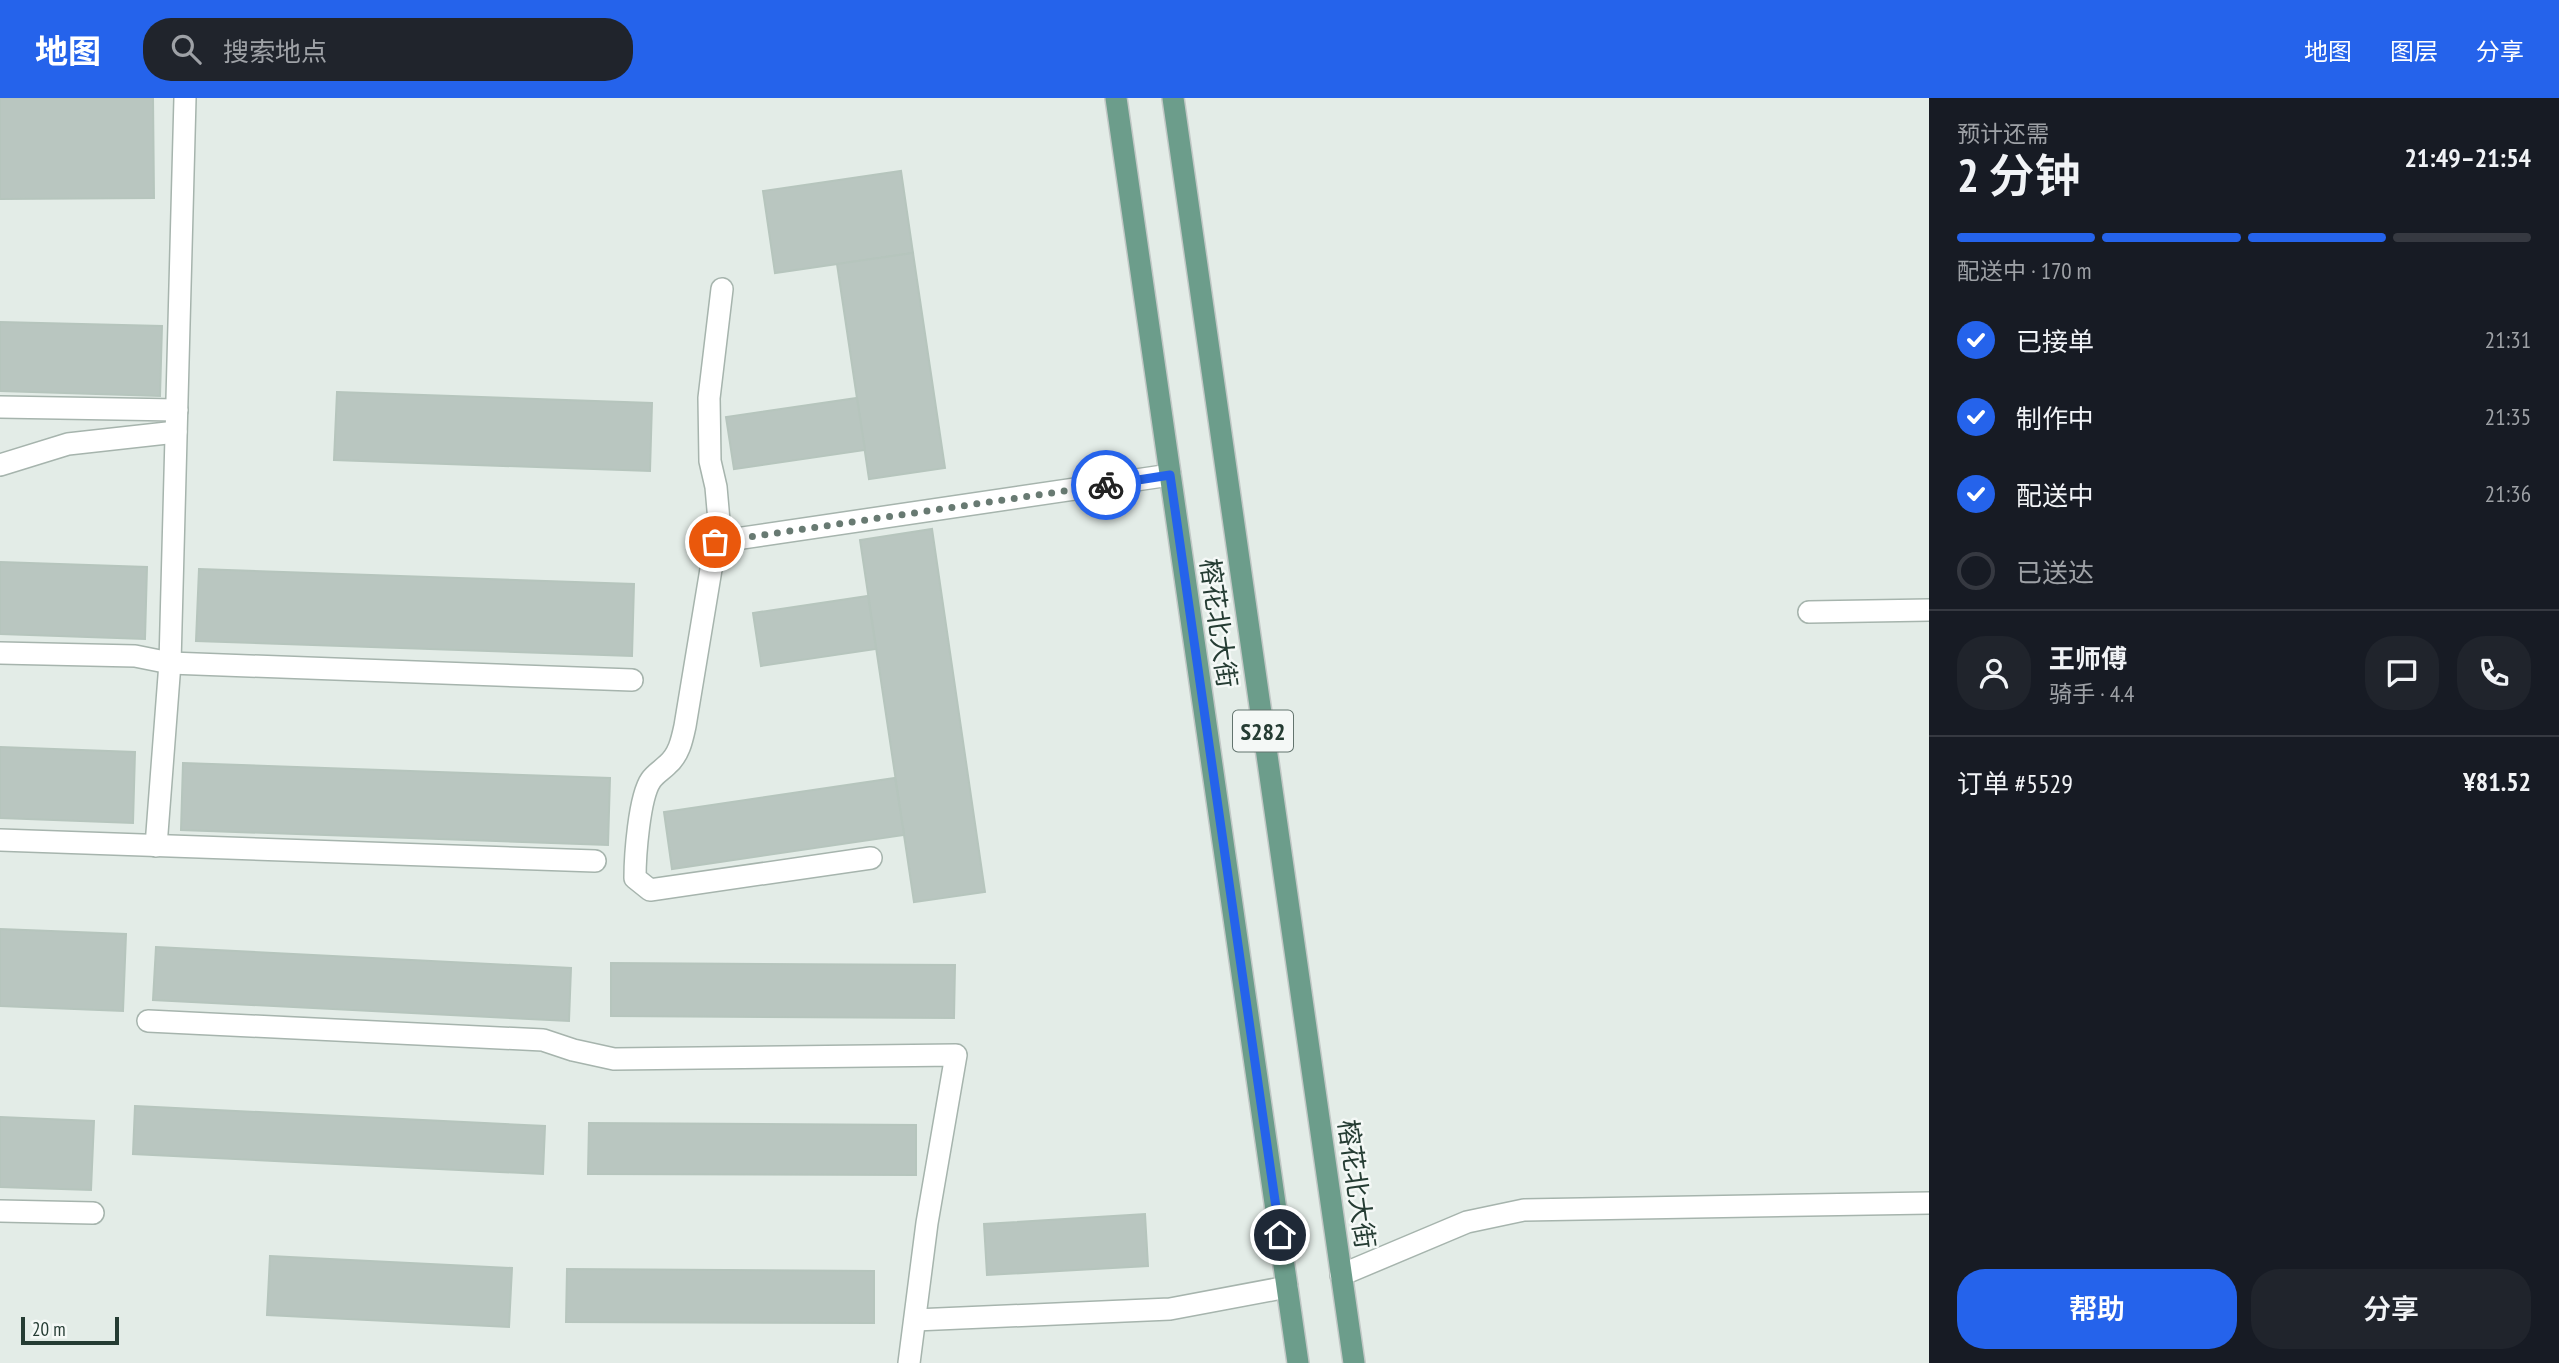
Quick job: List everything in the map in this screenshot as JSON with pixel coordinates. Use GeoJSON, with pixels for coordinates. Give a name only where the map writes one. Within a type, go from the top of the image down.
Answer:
{"type":"FeatureCollection","features":[{"type":"Feature","properties":{"kind":"main road","name":"榕花北大街"},"geometry":{"type":"LineString","coordinates":[[1116,98],[1298,1363]]}},
{"type":"Feature","properties":{"kind":"main road","name":"榕花北大街"},"geometry":{"type":"LineString","coordinates":[[1173,98],[1354,1363]]}},
{"type":"Feature","properties":{"kind":"street"},"geometry":{"type":"LineString","coordinates":[[156,846],[170,663],[184,98]]}},
{"type":"Feature","properties":{"kind":"street"},"geometry":{"type":"LineString","coordinates":[[722,289],[709,398],[710,461],[719,521],[679,751],[670,764],[652,777],[645,790],[635,878],[650,890],[871,858]]}},
{"type":"Feature","properties":{"kind":"street"},"geometry":{"type":"LineString","coordinates":[[0,407],[177,410]]}},
{"type":"Feature","properties":{"kind":"street"},"geometry":{"type":"LineString","coordinates":[[0,465],[68,444],[176,432]]}},
{"type":"Feature","properties":{"kind":"street"},"geometry":{"type":"LineString","coordinates":[[715,542],[1170,475]]}},
{"type":"Feature","properties":{"kind":"street"},"geometry":{"type":"LineString","coordinates":[[1809,612],[1929,610]]}},
{"type":"Feature","properties":{"kind":"street"},"geometry":{"type":"LineString","coordinates":[[0,653],[135,656],[170,663],[632,680]]}},
{"type":"Feature","properties":{"kind":"street"},"geometry":{"type":"LineString","coordinates":[[0,841],[595,861]]}},
{"type":"Feature","properties":{"kind":"street"},"geometry":{"type":"LineString","coordinates":[[148,1021],[543,1040],[614,1059],[956,1055],[927,1223],[909,1363]]}},
{"type":"Feature","properties":{"kind":"street"},"geometry":{"type":"LineString","coordinates":[[1341,1275],[1467,1222],[1524,1210],[1929,1203]]}},
{"type":"Feature","properties":{"kind":"street"},"geometry":{"type":"LineString","coordinates":[[0,1211],[93,1213]]}},
{"type":"Feature","properties":{"kind":"street"},"geometry":{"type":"LineString","coordinates":[[915,1320],[1170,1309],[1287,1287]]}},
{"type":"Feature","properties":{"kind":"building"},"geometry":{"type":"Polygon","coordinates":[[[0,98],[153,98],[154,198],[0,199],[0,98]]]}},
{"type":"Feature","properties":{"kind":"building"},"geometry":{"type":"Polygon","coordinates":[[[901,171],[913,253],[775,273],[763,191],[901,171]]]}},
{"type":"Feature","properties":{"kind":"building"},"geometry":{"type":"Polygon","coordinates":[[[913,253],[945,468],[869,479],[837,264],[913,253]]]}},
{"type":"Feature","properties":{"kind":"building"},"geometry":{"type":"Polygon","coordinates":[[[0,322],[162,326],[160,396],[0,391],[0,322]]]}},
{"type":"Feature","properties":{"kind":"building"},"geometry":{"type":"Polygon","coordinates":[[[337,392],[652,403],[650,471],[334,460],[337,392]]]}},
{"type":"Feature","properties":{"kind":"building"},"geometry":{"type":"Polygon","coordinates":[[[857,398],[865,450],[734,469],[726,417],[857,398]]]}},
{"type":"Feature","properties":{"kind":"building"},"geometry":{"type":"Polygon","coordinates":[[[932,529],[985,892],[914,902],[860,540],[932,529]]]}},
{"type":"Feature","properties":{"kind":"building"},"geometry":{"type":"Polygon","coordinates":[[[0,562],[147,567],[145,639],[0,634],[0,562]]]}},
{"type":"Feature","properties":{"kind":"building"},"geometry":{"type":"Polygon","coordinates":[[[199,569],[634,584],[632,656],[196,641],[199,569]]]}},
{"type":"Feature","properties":{"kind":"building"},"geometry":{"type":"Polygon","coordinates":[[[868,596],[876,649],[761,666],[753,613],[868,596]]]}},
{"type":"Feature","properties":{"kind":"building"},"geometry":{"type":"Polygon","coordinates":[[[0,747],[135,752],[133,823],[0,818],[0,747]]]}},
{"type":"Feature","properties":{"kind":"building"},"geometry":{"type":"Polygon","coordinates":[[[183,763],[610,778],[608,845],[181,830],[183,763]]]}},
{"type":"Feature","properties":{"kind":"building"},"geometry":{"type":"Polygon","coordinates":[[[895,778],[904,835],[672,869],[664,812],[895,778]]]}},
{"type":"Feature","properties":{"kind":"building"},"geometry":{"type":"Polygon","coordinates":[[[0,929],[126,934],[123,1011],[0,1006],[0,929]]]}},
{"type":"Feature","properties":{"kind":"building"},"geometry":{"type":"Polygon","coordinates":[[[156,947],[571,968],[569,1021],[153,1000],[156,947]]]}},
{"type":"Feature","properties":{"kind":"building"},"geometry":{"type":"Polygon","coordinates":[[[611,963],[955,965],[954,1018],[611,1016],[611,963]]]}},
{"type":"Feature","properties":{"kind":"building"},"geometry":{"type":"Polygon","coordinates":[[[135,1106],[545,1126],[543,1174],[133,1154],[135,1106]]]}},
{"type":"Feature","properties":{"kind":"building"},"geometry":{"type":"Polygon","coordinates":[[[0,1117],[94,1121],[91,1190],[0,1187],[0,1117]]]}},
{"type":"Feature","properties":{"kind":"building"},"geometry":{"type":"Polygon","coordinates":[[[589,1123],[916,1125],[916,1175],[588,1174],[589,1123]]]}},
{"type":"Feature","properties":{"kind":"building"},"geometry":{"type":"Polygon","coordinates":[[[1145,1214],[1148,1266],[987,1275],[984,1224],[1145,1214]]]}},
{"type":"Feature","properties":{"kind":"building"},"geometry":{"type":"Polygon","coordinates":[[[270,1256],[512,1268],[509,1327],[267,1315],[270,1256]]]}},
{"type":"Feature","properties":{"kind":"building"},"geometry":{"type":"Polygon","coordinates":[[[567,1269],[874,1271],[874,1323],[566,1322],[567,1269]]]}},
{"type":"Feature","properties":{"kind":"way so far"},"geometry":{"type":"LineString","coordinates":[[715,542],[1106,485]]}},
{"type":"Feature","properties":{"kind":"route"},"geometry":{"type":"LineString","coordinates":[[1106,485],[1170,475],[1280,1235]]}}]}
